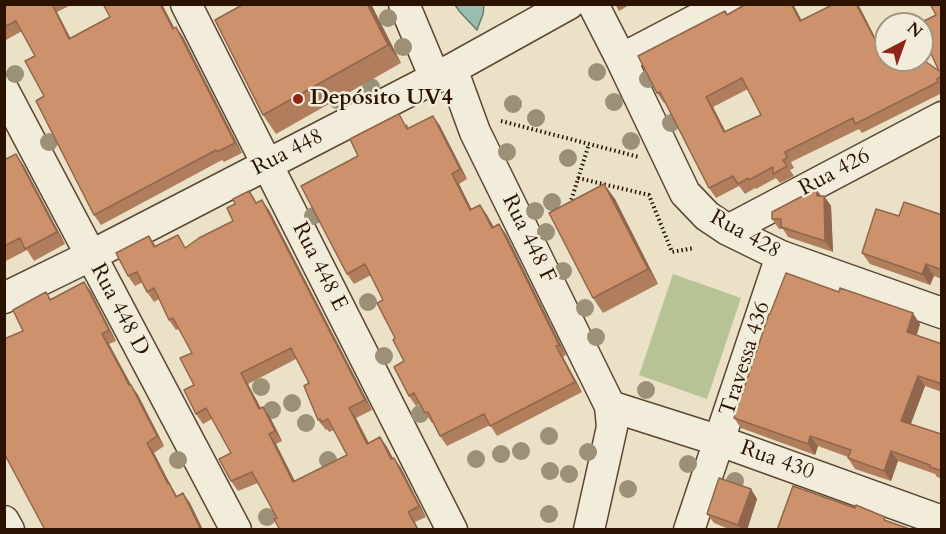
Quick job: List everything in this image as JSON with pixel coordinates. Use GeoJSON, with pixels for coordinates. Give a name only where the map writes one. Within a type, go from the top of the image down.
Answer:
{"type":"FeatureCollection","features":[{"type":"Feature","properties":{"kind":"street","name":"Rua 448 E"},"geometry":{"type":"LineString","coordinates":[[186,4],[452,530]]}},
{"type":"Feature","properties":{"kind":"street","name":"Rua 448 F"},"geometry":{"type":"LineString","coordinates":[[404,4],[475,132],[610,406]]}},
{"type":"Feature","properties":{"kind":"street","name":"Rua 448"},"geometry":{"type":"LineString","coordinates":[[4,298],[444,73],[569,4]]}},
{"type":"Feature","properties":{"kind":"street","name":"Rua 428"},"geometry":{"type":"LineString","coordinates":[[593,4],[685,193],[706,216],[728,230],[781,256],[942,313]]}},
{"type":"Feature","properties":{"kind":"street"},"geometry":{"type":"LineString","coordinates":[[621,58],[726,4]]}},
{"type":"Feature","properties":{"kind":"street","name":"Rua 448 D"},"geometry":{"type":"LineString","coordinates":[[4,91],[236,530]]}},
{"type":"Feature","properties":{"kind":"street","name":"Rua 426"},"geometry":{"type":"LineString","coordinates":[[728,230],[942,117]]}},
{"type":"Feature","properties":{"kind":"street","name":"Travessa 436"},"geometry":{"type":"LineString","coordinates":[[689,530],[781,256]]}},
{"type":"Feature","properties":{"kind":"street"},"geometry":{"type":"LineString","coordinates":[[589,530],[612,427],[610,406]]}},
{"type":"Feature","properties":{"kind":"street","name":"Rua 430"},"geometry":{"type":"LineString","coordinates":[[610,406],[720,441],[942,521]]}},
{"type":"Feature","properties":{"kind":"street"},"geometry":{"type":"LineString","coordinates":[[4,521],[9,530]]}},
{"type":"Feature","properties":{"kind":"path"},"geometry":{"type":"LineString","coordinates":[[491,119],[640,158]]}},
{"type":"Feature","properties":{"kind":"path"},"geometry":{"type":"LineString","coordinates":[[568,212],[589,144]]}},
{"type":"Feature","properties":{"kind":"path"},"geometry":{"type":"LineString","coordinates":[[578,178],[649,195],[672,252],[694,248]]}},
{"type":"Feature","properties":{"kind":"shaded area"},"geometry":{"type":"Polygon","coordinates":[[[455,5],[484,5],[477,30],[460,12],[455,5]]]}},
{"type":"Feature","properties":{"kind":"shaded area"},"geometry":{"type":"Polygon","coordinates":[[[673,274],[741,298],[707,399],[639,375],[673,274]]]}},
{"type":"Feature","properties":{"kind":"building"},"geometry":{"type":"Polygon","coordinates":[[[4,4],[52,4],[69,39],[110,17],[103,4],[160,4],[173,29],[176,27],[235,143],[217,152],[216,150],[94,215],[36,101],[44,96],[25,61],[35,56],[16,21],[4,27],[4,4]]]}},
{"type":"Feature","properties":{"kind":"building","name":"Depósito UV4"},"geometry":{"type":"Polygon","coordinates":[[[244,4],[367,4],[388,45],[263,115],[215,20],[244,4]]]}},
{"type":"Feature","properties":{"kind":"building"},"geometry":{"type":"Polygon","coordinates":[[[746,4],[791,4],[800,21],[834,4],[856,4],[874,38],[874,72],[934,72],[934,67],[939,71],[934,60],[934,16],[936,15],[930,4],[942,4],[942,76],[937,79],[938,82],[855,124],[853,118],[785,152],[787,158],[783,160],[787,166],[773,174],[773,167],[738,184],[733,176],[709,188],[660,92],[657,93],[638,56],[725,11],[727,15],[746,4]],[[742,78],[706,97],[724,132],[761,115],[742,78]]]}},
{"type":"Feature","properties":{"kind":"building"},"geometry":{"type":"Polygon","coordinates":[[[399,114],[407,129],[433,116],[460,169],[452,174],[470,210],[480,205],[492,228],[499,224],[575,382],[490,426],[484,414],[440,436],[428,412],[425,413],[414,393],[409,396],[394,367],[404,361],[377,303],[383,300],[365,264],[347,274],[301,186],[358,156],[350,139],[399,114]]]}},
{"type":"Feature","properties":{"kind":"building"},"geometry":{"type":"Polygon","coordinates":[[[16,154],[57,232],[25,249],[20,238],[4,246],[4,160],[16,154]]]}},
{"type":"Feature","properties":{"kind":"building"},"geometry":{"type":"Polygon","coordinates":[[[604,184],[648,269],[593,298],[549,213],[604,184]]]}},
{"type":"Feature","properties":{"kind":"building"},"geometry":{"type":"Polygon","coordinates":[[[817,190],[817,196],[824,196],[825,241],[781,227],[781,219],[772,219],[772,212],[817,190]]]}},
{"type":"Feature","properties":{"kind":"building"},"geometry":{"type":"Polygon","coordinates":[[[249,191],[256,203],[262,200],[365,400],[349,408],[367,444],[380,437],[391,459],[394,458],[419,506],[408,512],[418,530],[280,530],[274,519],[277,518],[252,472],[231,481],[219,459],[231,453],[206,408],[196,414],[184,390],[194,385],[180,358],[192,353],[173,318],[169,320],[154,288],[147,292],[137,272],[128,276],[116,253],[149,236],[154,247],[178,235],[185,248],[199,238],[233,221],[227,208],[235,204],[233,199],[249,191]],[[291,348],[241,373],[259,409],[263,407],[275,431],[269,434],[293,482],[347,455],[328,419],[322,422],[318,420],[304,386],[309,383],[291,348]]]}},
{"type":"Feature","properties":{"kind":"building"},"geometry":{"type":"Polygon","coordinates":[[[904,202],[942,215],[942,270],[926,264],[922,274],[862,253],[876,209],[899,216],[904,202]]]}},
{"type":"Feature","properties":{"kind":"building"},"geometry":{"type":"Polygon","coordinates":[[[786,273],[839,292],[840,288],[913,313],[907,332],[942,344],[942,384],[918,376],[901,421],[942,433],[942,471],[891,451],[884,471],[848,458],[851,450],[810,436],[808,444],[734,418],[769,314],[786,273]]]}},
{"type":"Feature","properties":{"kind":"building"},"geometry":{"type":"Polygon","coordinates":[[[84,282],[109,330],[102,334],[157,436],[147,443],[176,497],[183,493],[201,530],[45,530],[4,453],[4,339],[23,331],[13,310],[46,292],[50,300],[84,282]]]}},
{"type":"Feature","properties":{"kind":"building"},"geometry":{"type":"Polygon","coordinates":[[[719,478],[751,489],[738,525],[707,514],[719,478]]]}},
{"type":"Feature","properties":{"kind":"building"},"geometry":{"type":"Polygon","coordinates":[[[793,486],[855,508],[856,505],[885,517],[884,520],[907,528],[907,530],[777,530],[793,486]]]}},
{"type":"Feature","properties":{"kind":"place","name":"Depósito UV4"},"geometry":{"type":"Point","coordinates":[298,99]}}]}
